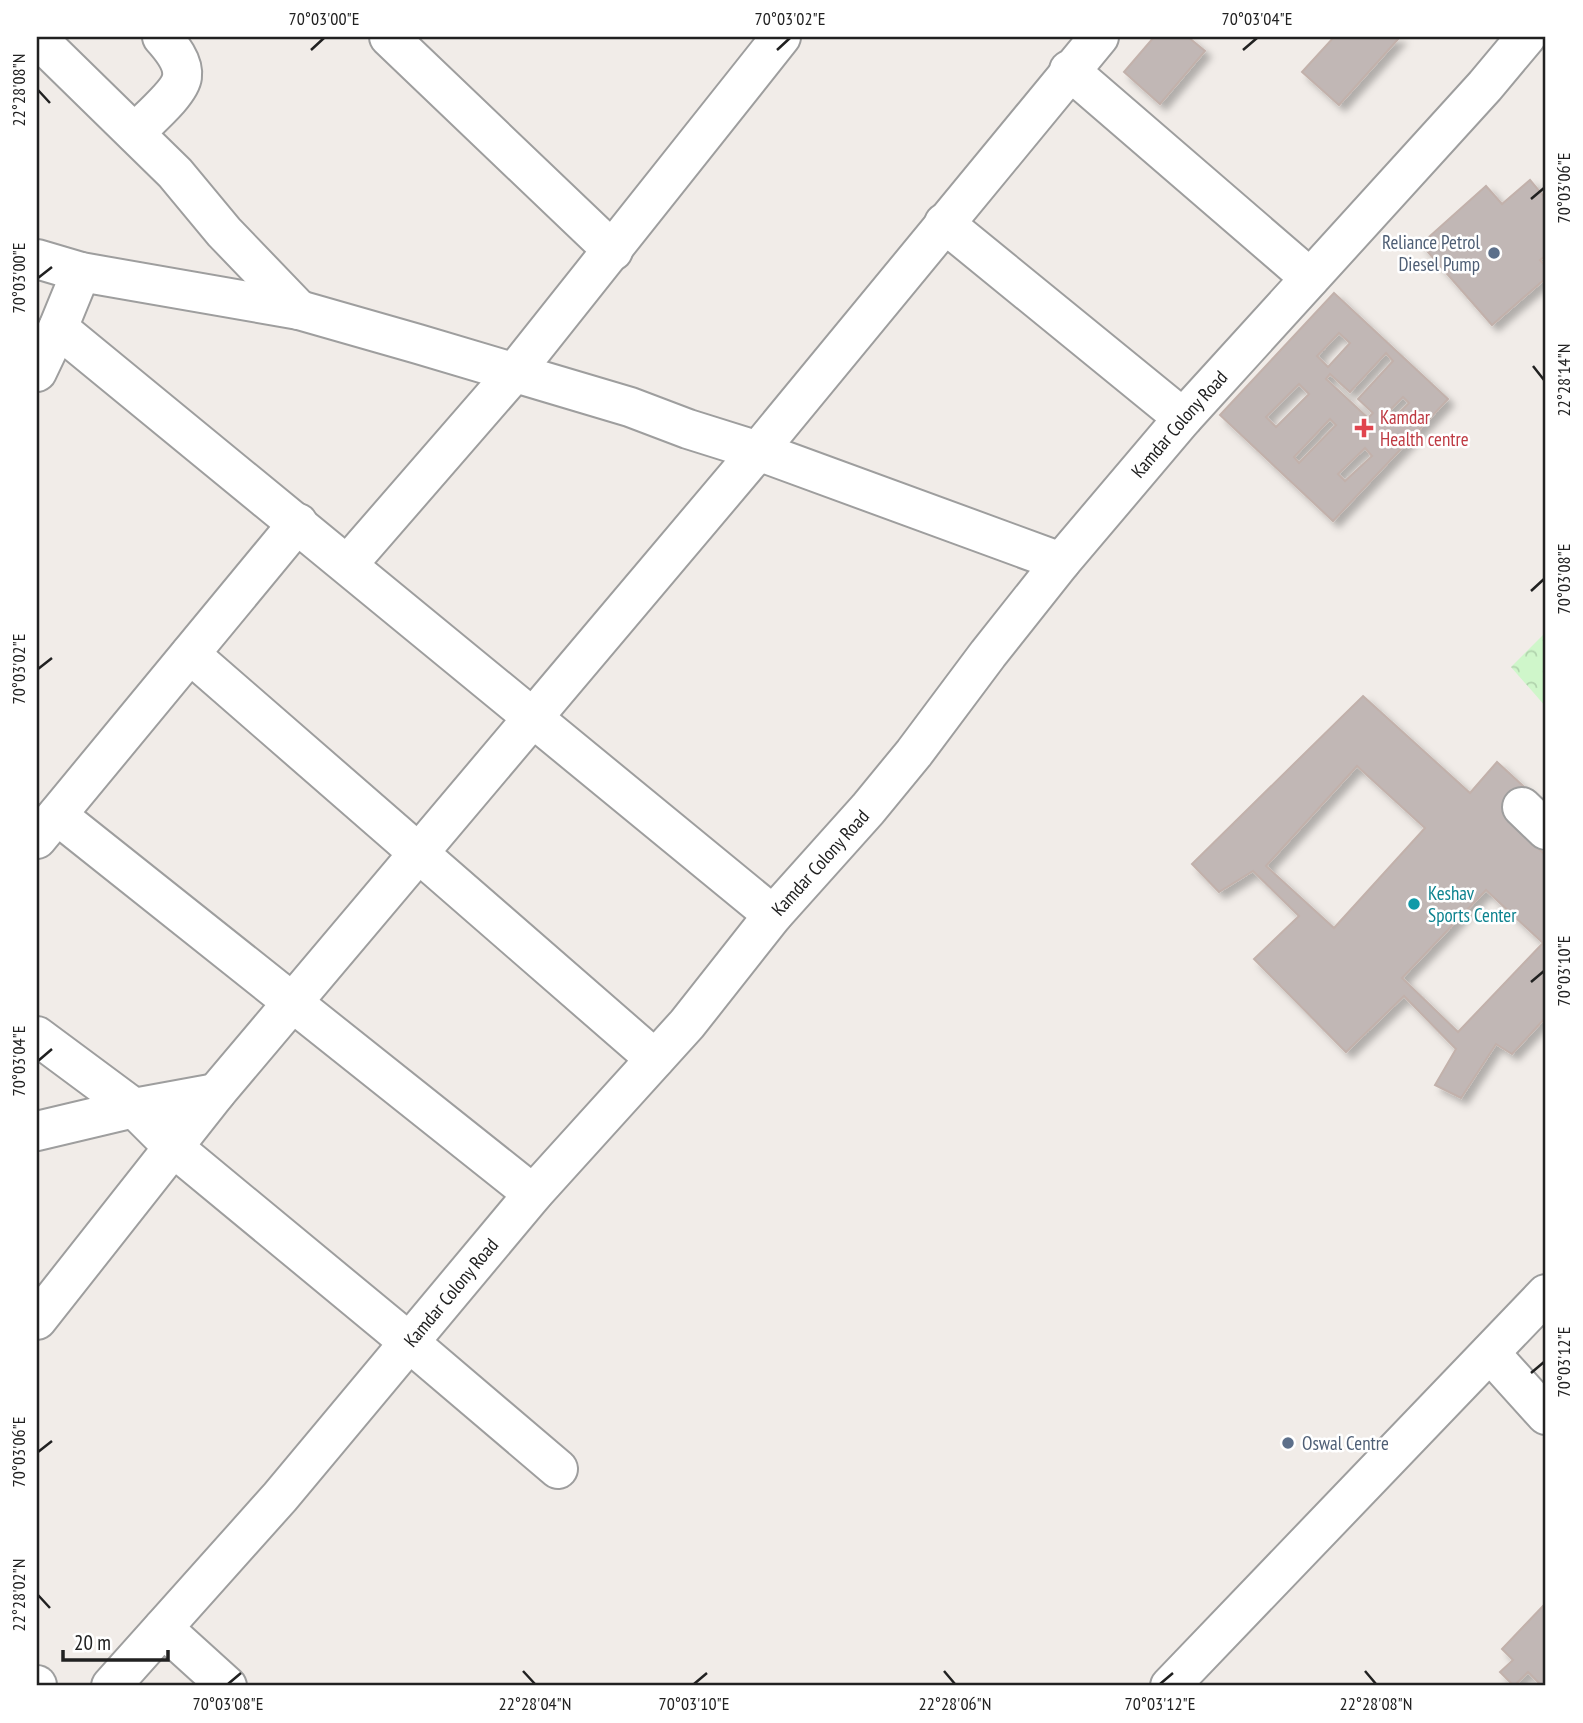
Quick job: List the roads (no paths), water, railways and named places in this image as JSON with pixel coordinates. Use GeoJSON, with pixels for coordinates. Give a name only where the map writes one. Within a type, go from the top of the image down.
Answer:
{"type":"FeatureCollection","features":[{"type":"Feature","properties":{"kind":"street"},"geometry":{"type":"LineString","coordinates":[[135,133],[177,88],[183,76],[176,54],[162,37]]}},
{"type":"Feature","properties":{"kind":"street"},"geometry":{"type":"LineString","coordinates":[[389,37],[613,251]]}},
{"type":"Feature","properties":{"kind":"street"},"geometry":{"type":"LineString","coordinates":[[37,1320],[216,1093],[758,451],[1098,37]]}},
{"type":"Feature","properties":{"kind":"street","name":"Kamdar Colony Road"},"geometry":{"type":"LineString","coordinates":[[111,1686],[280,1497],[533,1195],[687,1024],[773,915],[914,753],[1061,562],[1183,418],[1485,86],[1526,37]]}},
{"type":"Feature","properties":{"kind":"street"},"geometry":{"type":"LineString","coordinates":[[37,38],[175,173],[224,232],[299,310]]}},
{"type":"Feature","properties":{"kind":"street"},"geometry":{"type":"LineString","coordinates":[[348,564],[514,373],[613,251],[764,43]]}},
{"type":"Feature","properties":{"kind":"street"},"geometry":{"type":"LineString","coordinates":[[1069,70],[1310,278]]}},
{"type":"Feature","properties":{"kind":"street"},"geometry":{"type":"LineString","coordinates":[[944,223],[1183,418]]}},
{"type":"Feature","properties":{"kind":"street"},"geometry":{"type":"LineString","coordinates":[[37,259],[81,272],[299,310],[629,407],[758,451],[1061,562]]}},
{"type":"Feature","properties":{"kind":"street"},"geometry":{"type":"LineString","coordinates":[[37,372],[81,272]]}},
{"type":"Feature","properties":{"kind":"street"},"geometry":{"type":"LineString","coordinates":[[58,328],[299,523],[773,915]]}},
{"type":"Feature","properties":{"kind":"street"},"geometry":{"type":"LineString","coordinates":[[299,523],[47,827],[292,1003],[533,1195]]}},
{"type":"Feature","properties":{"kind":"street"},"geometry":{"type":"LineString","coordinates":[[190,654],[655,1059]]}},
{"type":"Feature","properties":{"kind":"street"},"geometry":{"type":"LineString","coordinates":[[37,1036],[134,1108],[173,1147],[558,1469]]}},
{"type":"Feature","properties":{"kind":"street"},"geometry":{"type":"LineString","coordinates":[[37,1130],[216,1093]]}},
{"type":"Feature","properties":{"kind":"street"},"geometry":{"type":"LineString","coordinates":[[1170,1686],[1546,1294]]}},
{"type":"Feature","properties":{"kind":"street"},"geometry":{"type":"LineString","coordinates":[[1490,1353],[1546,1415]]}},
{"type":"Feature","properties":{"kind":"street"},"geometry":{"type":"LineString","coordinates":[[163,1628],[227,1686]]}},
{"type":"Feature","properties":{"kind":"place","name":"Reliance Petrol Diesel Pump"},"geometry":{"type":"Point","coordinates":[1494,253]}},
{"type":"Feature","properties":{"kind":"place","name":"Kamdar Health centre"},"geometry":{"type":"Point","coordinates":[1364,428]}},
{"type":"Feature","properties":{"kind":"place","name":"Keshav Sports Center"},"geometry":{"type":"Point","coordinates":[1414,904]}},
{"type":"Feature","properties":{"kind":"place","name":"Oswal Centre"},"geometry":{"type":"Point","coordinates":[1288,1443]}}]}
